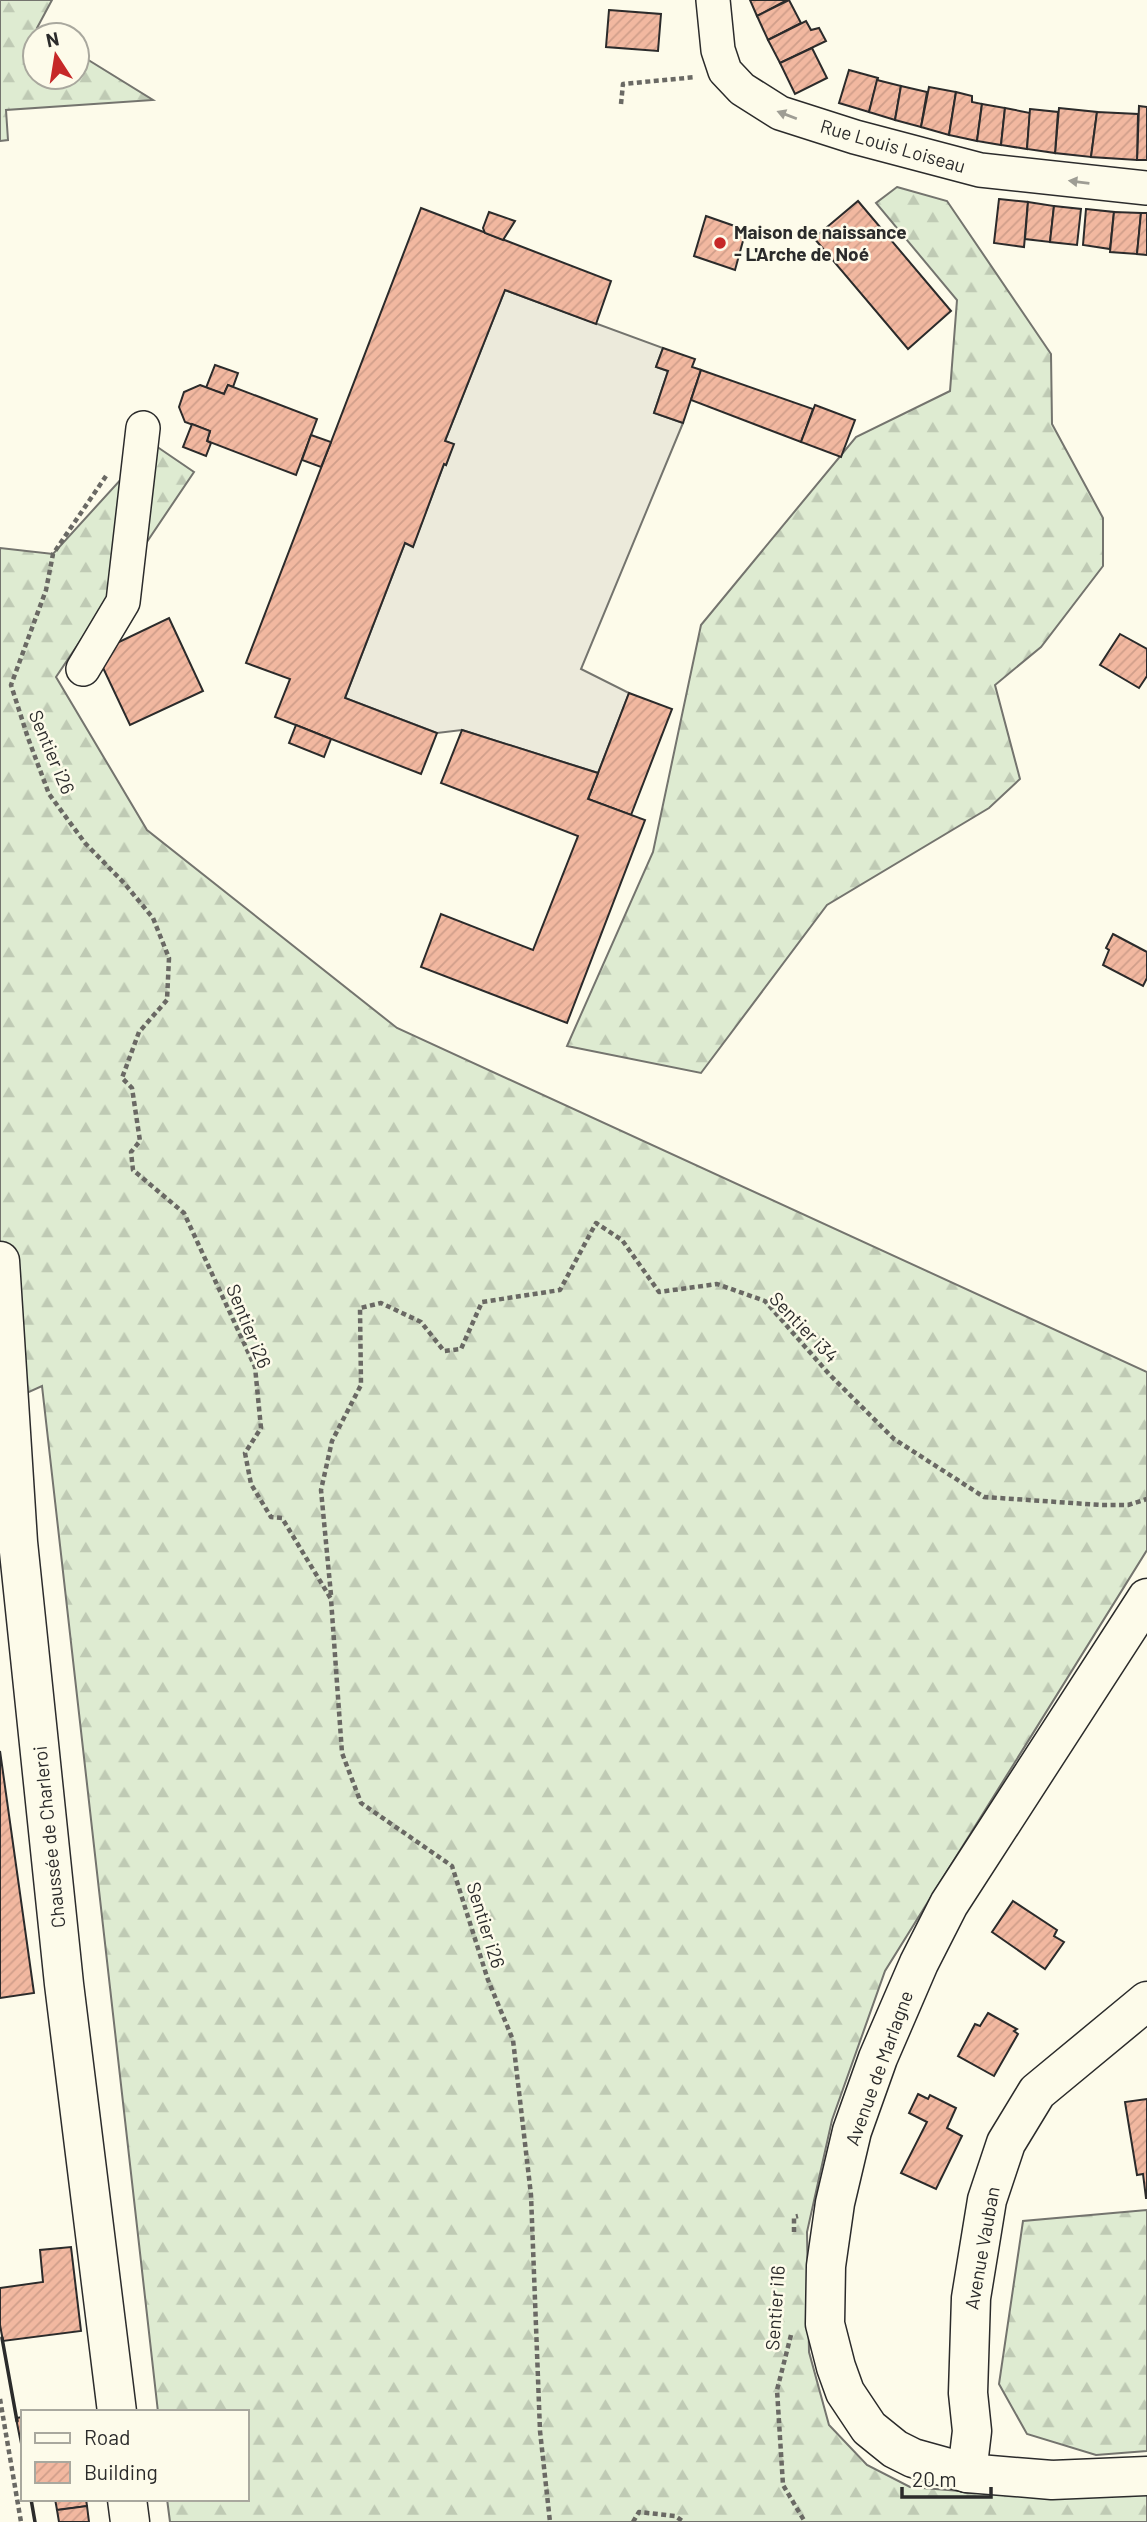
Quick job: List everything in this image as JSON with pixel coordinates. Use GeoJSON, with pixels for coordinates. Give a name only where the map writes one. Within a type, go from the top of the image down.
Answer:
{"type":"FeatureCollection","features":[{"type":"Feature","properties":{"kind":"main road","name":"Chaussée de Charleroi"},"geometry":{"type":"LineString","coordinates":[[0,1261],[18,1542],[64,1984],[117,2410]]}},
{"type":"Feature","properties":{"kind":"main road","name":"Avenue de Marlagne"},"geometry":{"type":"LineString","coordinates":[[1147,1598],[949,1904],[919,1964],[878,2058],[852,2131],[835,2203],[826,2266],[825,2324],[845,2392],[869,2428],[895,2449],[912,2458],[967,2473],[1052,2480],[1147,2476]]}},
{"type":"Feature","properties":{"kind":"main road","name":"Avenue Vauban"},"geometry":{"type":"LineString","coordinates":[[967,2473],[972,2431],[968,2393],[971,2298],[987,2200],[1006,2143],[1037,2092],[1147,2001]]}},
{"type":"Feature","properties":{"kind":"main road"},"geometry":{"type":"LineString","coordinates":[[127,2501],[130,2522]]}},
{"type":"Feature","properties":{"kind":"street","name":"Rue Louis Loiseau"},"geometry":{"type":"LineString","coordinates":[[713,1],[718,50],[725,71],[742,89],[780,113],[855,137],[980,170],[1147,188]]}},
{"type":"Feature","properties":{"kind":"street"},"geometry":{"type":"LineString","coordinates":[[83,670],[122,602],[143,428]]}},
{"type":"Feature","properties":{"kind":"path"},"geometry":{"type":"LineString","coordinates":[[621,104],[623,84],[704,77]]}},
{"type":"Feature","properties":{"kind":"path","name":"Sentier i26"},"geometry":{"type":"LineString","coordinates":[[110,470],[53,554],[47,590],[11,685],[49,794],[85,843],[153,918],[169,958],[167,1000],[139,1032],[122,1078],[132,1088],[140,1140],[131,1152],[133,1170],[184,1213],[255,1367],[261,1429],[245,1453],[251,1484],[271,1517],[282,1518],[331,1599],[342,1753],[361,1803],[452,1866],[488,1980],[513,2040],[531,2195],[540,2431],[550,2522]]}},
{"type":"Feature","properties":{"kind":"path","name":"Sentier i34"},"geometry":{"type":"LineString","coordinates":[[331,1599],[321,1490],[332,1441],[361,1385],[360,1308],[381,1303],[421,1322],[444,1351],[461,1349],[482,1302],[560,1290],[596,1223],[622,1240],[659,1292],[717,1284],[765,1301],[829,1374],[894,1439],[984,1497],[1101,1506],[1128,1505],[1147,1499]]}},
{"type":"Feature","properties":{"kind":"path","name":"Sentier i16"},"geometry":{"type":"LineString","coordinates":[[794,2245],[794,2217],[835,2203]]}},
{"type":"Feature","properties":{"kind":"path","name":"Sentier i16"},"geometry":{"type":"LineString","coordinates":[[791,2327],[791,2340],[777,2390],[783,2485],[805,2522]]}},
{"type":"Feature","properties":{"kind":"path"},"geometry":{"type":"LineString","coordinates":[[0,2399],[21,2522]]}},
{"type":"Feature","properties":{"kind":"path"},"geometry":{"type":"LineString","coordinates":[[633,2522],[639,2512],[675,2516],[684,2522]]}},
{"type":"Feature","properties":{"kind":"green space"},"geometry":{"type":"Polygon","coordinates":[[[0,0],[52,0],[41,21],[21,21],[21,91],[91,91],[91,62],[153,100],[6,110],[8,140],[0,141],[0,0]]]}},
{"type":"Feature","properties":{"kind":"green space"},"geometry":{"type":"Polygon","coordinates":[[[897,187],[947,201],[1051,354],[1052,424],[1103,518],[1103,566],[1041,647],[995,685],[1020,779],[989,808],[827,905],[701,1073],[567,1046],[653,852],[701,625],[856,437],[950,391],[957,300],[876,203],[897,187]]]}},
{"type":"Feature","properties":{"kind":"green space"},"geometry":{"type":"Polygon","coordinates":[[[153,444],[194,472],[56,677],[147,830],[397,1028],[1147,1372],[1147,1550],[885,1971],[832,2120],[807,2232],[809,2352],[829,2425],[867,2465],[910,2487],[1037,2497],[1147,2493],[1147,2522],[170,2522],[167,2501],[248,2501],[248,2410],[158,2410],[42,1386],[0,1405],[0,548],[53,554],[153,444]]]}},
{"type":"Feature","properties":{"kind":"green space"},"geometry":{"type":"Polygon","coordinates":[[[1147,2210],[1147,2451],[1096,2455],[1027,2434],[999,2384],[1023,2221],[1147,2210]]]}},
{"type":"Feature","properties":{"kind":"shaded area"},"geometry":{"type":"Polygon","coordinates":[[[505,290],[663,348],[656,367],[668,371],[654,413],[683,423],[581,669],[629,693],[598,773],[462,730],[437,733],[345,698],[405,543],[413,546],[444,464],[446,465],[453,444],[445,441],[505,290]]]}},
{"type":"Feature","properties":{"kind":"building"},"geometry":{"type":"Polygon","coordinates":[[[750,0],[787,0],[757,16],[750,0]]]}},
{"type":"Feature","properties":{"kind":"building"},"geometry":{"type":"Polygon","coordinates":[[[789,0],[801,23],[768,40],[757,16],[789,0]]]}},
{"type":"Feature","properties":{"kind":"building"},"geometry":{"type":"Polygon","coordinates":[[[609,10],[661,14],[658,51],[606,47],[609,10]]]}},
{"type":"Feature","properties":{"kind":"building"},"geometry":{"type":"Polygon","coordinates":[[[806,21],[811,30],[819,28],[826,41],[780,63],[768,40],[806,21]]]}},
{"type":"Feature","properties":{"kind":"building"},"geometry":{"type":"Polygon","coordinates":[[[812,48],[827,78],[795,94],[780,63],[812,48]]]}},
{"type":"Feature","properties":{"kind":"building"},"geometry":{"type":"Polygon","coordinates":[[[849,70],[878,78],[869,112],[839,103],[849,70]]]}},
{"type":"Feature","properties":{"kind":"building"},"geometry":{"type":"Polygon","coordinates":[[[877,80],[901,86],[895,120],[869,112],[877,80]]]}},
{"type":"Feature","properties":{"kind":"building"},"geometry":{"type":"Polygon","coordinates":[[[901,86],[927,92],[921,127],[895,120],[901,86]]]}},
{"type":"Feature","properties":{"kind":"building"},"geometry":{"type":"Polygon","coordinates":[[[929,87],[956,92],[949,135],[921,127],[929,87]]]}},
{"type":"Feature","properties":{"kind":"building"},"geometry":{"type":"Polygon","coordinates":[[[956,92],[972,96],[972,102],[982,104],[977,141],[949,135],[956,92]]]}},
{"type":"Feature","properties":{"kind":"building"},"geometry":{"type":"Polygon","coordinates":[[[982,104],[1005,108],[1001,145],[977,141],[982,104]]]}},
{"type":"Feature","properties":{"kind":"building"},"geometry":{"type":"Polygon","coordinates":[[[1139,106],[1147,107],[1147,160],[1137,160],[1139,106]]]}},
{"type":"Feature","properties":{"kind":"building"},"geometry":{"type":"Polygon","coordinates":[[[1005,108],[1030,113],[1027,149],[1001,145],[1005,108]]]}},
{"type":"Feature","properties":{"kind":"building"},"geometry":{"type":"Polygon","coordinates":[[[1059,108],[1097,112],[1091,157],[1055,153],[1059,108]]]}},
{"type":"Feature","properties":{"kind":"building"},"geometry":{"type":"Polygon","coordinates":[[[1030,109],[1058,112],[1055,153],[1027,149],[1030,109]]]}},
{"type":"Feature","properties":{"kind":"building"},"geometry":{"type":"Polygon","coordinates":[[[1097,112],[1138,114],[1137,160],[1091,157],[1097,112]]]}},
{"type":"Feature","properties":{"kind":"building"},"geometry":{"type":"Polygon","coordinates":[[[999,199],[1028,202],[1024,247],[994,243],[999,199]]]}},
{"type":"Feature","properties":{"kind":"building"},"geometry":{"type":"Polygon","coordinates":[[[858,201],[951,311],[908,349],[814,238],[858,201]]]}},
{"type":"Feature","properties":{"kind":"building"},"geometry":{"type":"Polygon","coordinates":[[[1028,202],[1054,206],[1050,242],[1025,239],[1028,202]]]}},
{"type":"Feature","properties":{"kind":"building"},"geometry":{"type":"Polygon","coordinates":[[[1054,206],[1081,209],[1077,245],[1050,242],[1054,206]]]}},
{"type":"Feature","properties":{"kind":"building"},"geometry":{"type":"Polygon","coordinates":[[[421,208],[611,281],[596,324],[505,290],[445,441],[454,444],[446,465],[444,464],[413,547],[405,543],[345,698],[437,733],[421,774],[275,717],[290,679],[246,663],[421,208]]]}},
{"type":"Feature","properties":{"kind":"building"},"geometry":{"type":"Polygon","coordinates":[[[1086,209],[1114,212],[1110,249],[1083,245],[1086,209]]]}},
{"type":"Feature","properties":{"kind":"building"},"geometry":{"type":"Polygon","coordinates":[[[489,212],[515,221],[503,240],[485,233],[483,228],[489,212]]]}},
{"type":"Feature","properties":{"kind":"building"},"geometry":{"type":"Polygon","coordinates":[[[1114,212],[1141,213],[1137,254],[1110,252],[1114,212]]]}},
{"type":"Feature","properties":{"kind":"building"},"geometry":{"type":"Polygon","coordinates":[[[1141,213],[1147,213],[1147,255],[1137,254],[1141,213]]]}},
{"type":"Feature","properties":{"kind":"building","name":"Maison de naissance - L'Arche de Noé"},"geometry":{"type":"Polygon","coordinates":[[[706,216],[746,230],[735,270],[694,256],[706,216]]]}},
{"type":"Feature","properties":{"kind":"building"},"geometry":{"type":"Polygon","coordinates":[[[663,348],[695,359],[692,367],[701,370],[683,423],[654,413],[668,371],[656,367],[663,348]]]}},
{"type":"Feature","properties":{"kind":"building"},"geometry":{"type":"Polygon","coordinates":[[[215,365],[238,373],[233,387],[228,385],[224,394],[206,388],[215,365]]]}},
{"type":"Feature","properties":{"kind":"building"},"geometry":{"type":"Polygon","coordinates":[[[701,370],[813,409],[801,442],[691,400],[701,370]]]}},
{"type":"Feature","properties":{"kind":"building"},"geometry":{"type":"Polygon","coordinates":[[[200,385],[224,394],[228,385],[317,419],[296,475],[207,441],[210,431],[185,422],[179,407],[184,392],[200,385]]]}},
{"type":"Feature","properties":{"kind":"building"},"geometry":{"type":"Polygon","coordinates":[[[815,405],[855,420],[841,457],[801,442],[815,405]]]}},
{"type":"Feature","properties":{"kind":"building"},"geometry":{"type":"Polygon","coordinates":[[[192,424],[210,431],[207,441],[211,443],[206,456],[183,447],[192,424]]]}},
{"type":"Feature","properties":{"kind":"building"},"geometry":{"type":"Polygon","coordinates":[[[311,435],[331,442],[321,467],[302,460],[311,435]]]}},
{"type":"Feature","properties":{"kind":"building"},"geometry":{"type":"Polygon","coordinates":[[[169,618],[203,691],[130,725],[96,653],[169,618]]]}},
{"type":"Feature","properties":{"kind":"building"},"geometry":{"type":"Polygon","coordinates":[[[1120,634],[1147,649],[1147,676],[1139,688],[1100,665],[1120,634]]]}},
{"type":"Feature","properties":{"kind":"building"},"geometry":{"type":"Polygon","coordinates":[[[629,693],[672,709],[631,815],[588,799],[629,693]]]}},
{"type":"Feature","properties":{"kind":"building"},"geometry":{"type":"Polygon","coordinates":[[[296,725],[331,739],[324,757],[289,743],[296,725]]]}},
{"type":"Feature","properties":{"kind":"building"},"geometry":{"type":"Polygon","coordinates":[[[462,730],[598,773],[588,799],[645,820],[567,1023],[421,967],[441,914],[533,950],[578,836],[441,783],[462,730]]]}},
{"type":"Feature","properties":{"kind":"building"},"geometry":{"type":"Polygon","coordinates":[[[1113,934],[1147,952],[1147,978],[1143,986],[1103,965],[1109,950],[1106,948],[1113,934]]]}},
{"type":"Feature","properties":{"kind":"building"},"geometry":{"type":"Polygon","coordinates":[[[0,1751],[34,1993],[0,1998],[0,1751]]]}},
{"type":"Feature","properties":{"kind":"building"},"geometry":{"type":"Polygon","coordinates":[[[1013,1901],[1057,1930],[1054,1936],[1064,1942],[1045,1969],[992,1932],[1013,1901]]]}},
{"type":"Feature","properties":{"kind":"building"},"geometry":{"type":"Polygon","coordinates":[[[988,2013],[1017,2029],[1014,2031],[1018,2034],[994,2076],[958,2056],[975,2024],[980,2026],[988,2013]]]}},
{"type":"Feature","properties":{"kind":"building"},"geometry":{"type":"Polygon","coordinates":[[[918,2094],[928,2099],[930,2095],[956,2108],[947,2128],[962,2136],[936,2189],[901,2173],[927,2122],[909,2113],[918,2094]]]}},
{"type":"Feature","properties":{"kind":"building"},"geometry":{"type":"Polygon","coordinates":[[[1147,2099],[1146,2198],[1143,2174],[1137,2175],[1125,2102],[1147,2099]]]}},
{"type":"Feature","properties":{"kind":"building"},"geometry":{"type":"Polygon","coordinates":[[[71,2247],[81,2331],[3,2341],[0,2288],[43,2282],[40,2250],[71,2247]]]}},
{"type":"Feature","properties":{"kind":"building"},"geometry":{"type":"Polygon","coordinates":[[[21,2417],[21,2444],[16,2418],[21,2417]]]}},
{"type":"Feature","properties":{"kind":"building"},"geometry":{"type":"Polygon","coordinates":[[[55,2501],[86,2501],[87,2506],[57,2510],[55,2501]]]}},
{"type":"Feature","properties":{"kind":"building"},"geometry":{"type":"Polygon","coordinates":[[[87,2506],[89,2522],[59,2522],[57,2510],[87,2506]]]}},
{"type":"Feature","properties":{"kind":"wall"},"geometry":{"type":"LineString","coordinates":[[2,2338],[17,2421]]}},
{"type":"Feature","properties":{"kind":"wall"},"geometry":{"type":"LineString","coordinates":[[31,2501],[35,2522]]}},
{"type":"Feature","properties":{"kind":"place","name":"Maison de naissance - L'Arche de Noé"},"geometry":{"type":"Point","coordinates":[720,243]}}]}
